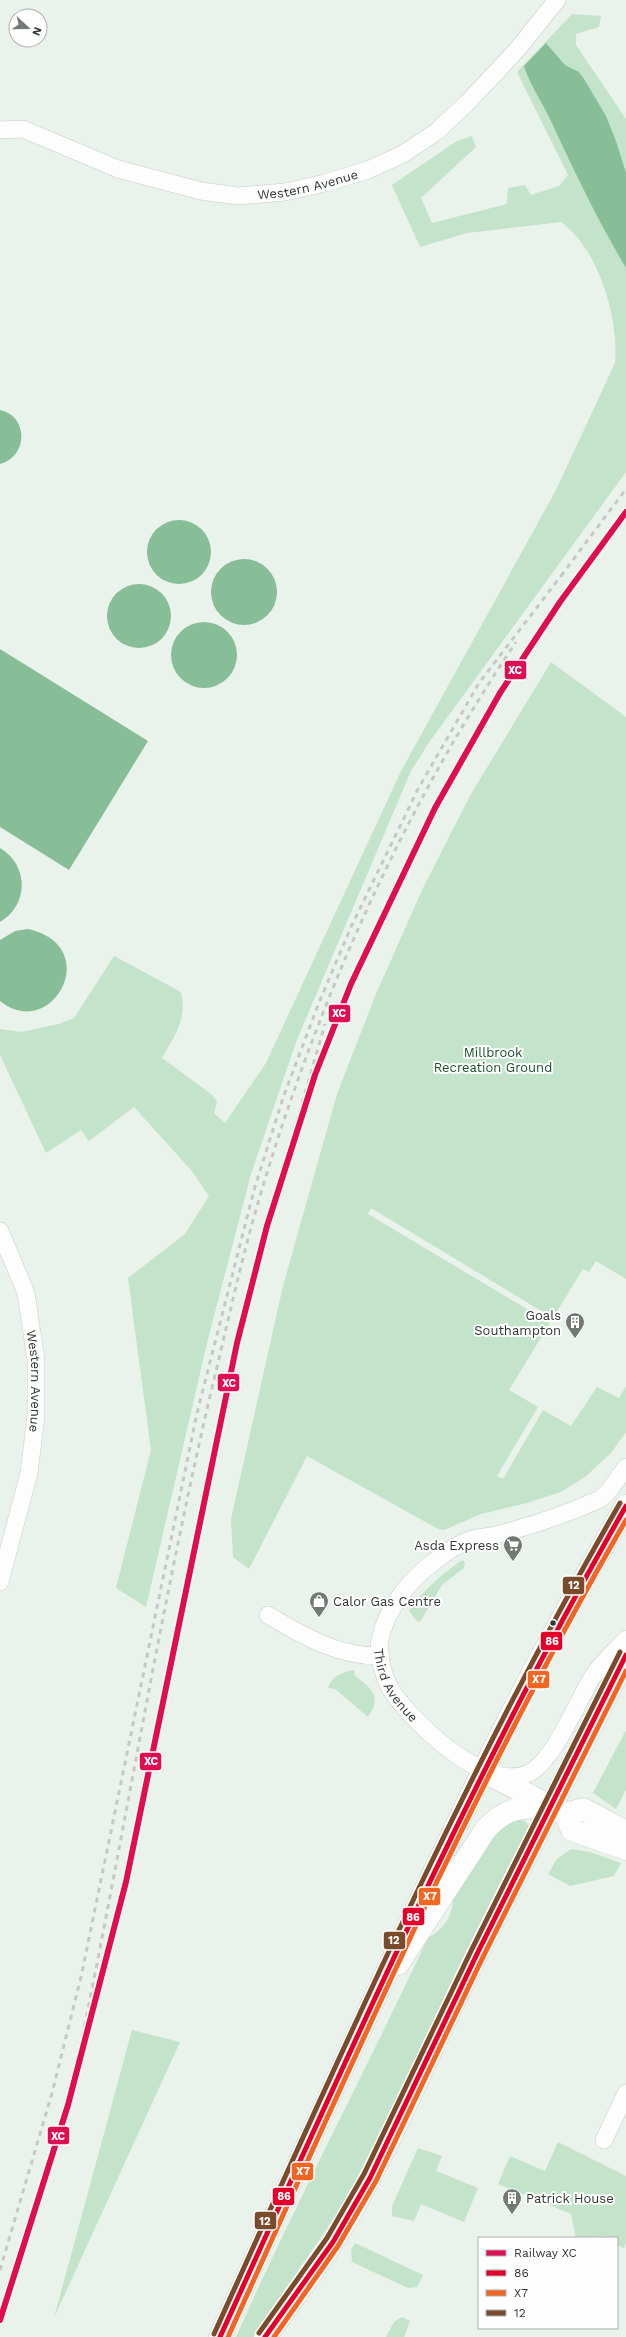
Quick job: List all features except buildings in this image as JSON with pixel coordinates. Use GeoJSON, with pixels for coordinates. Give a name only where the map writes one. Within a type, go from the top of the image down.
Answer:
{"type":"FeatureCollection","features":[{"type":"Feature","properties":{"kind":"main road"},"geometry":{"type":"LineString","coordinates":[[220,2337],[375,1998],[483,1771],[576,1594],[626,1506]]}},
{"type":"Feature","properties":{"kind":"main road"},"geometry":{"type":"LineString","coordinates":[[265,2337],[324,2256],[353,2209],[390,2139],[476,1954],[559,1810],[626,1655]]}},
{"type":"Feature","properties":{"kind":"main road"},"geometry":{"type":"LineString","coordinates":[[483,1771],[559,1810]]}},
{"type":"Feature","properties":{"kind":"main road"},"geometry":{"type":"LineString","coordinates":[[375,1998],[486,1829],[496,1818],[514,1809],[584,1809],[625,1834]]}},
{"type":"Feature","properties":{"kind":"street","name":"Western Avenue"},"geometry":{"type":"LineString","coordinates":[[0,130],[23,128],[118,169],[201,191],[238,196],[285,192],[325,183],[368,170],[403,154],[436,132],[466,104],[516,51],[557,0]]}},
{"type":"Feature","properties":{"kind":"street","name":"Western Avenue"},"geometry":{"type":"LineString","coordinates":[[0,1231],[26,1293],[36,1360],[36,1416],[29,1473],[0,1582]]}},
{"type":"Feature","properties":{"kind":"street","name":"Third Avenue"},"geometry":{"type":"LineString","coordinates":[[483,1771],[448,1748],[407,1710],[392,1692],[381,1656],[380,1639],[399,1597],[415,1577],[434,1561],[471,1539],[495,1536],[600,1500],[608,1492],[626,1467]]}},
{"type":"Feature","properties":{"kind":"street"},"geometry":{"type":"LineString","coordinates":[[268,1615],[301,1635],[347,1654],[381,1656]]}},
{"type":"Feature","properties":{"kind":"street"},"geometry":{"type":"LineString","coordinates":[[483,1771],[516,1776],[531,1772],[545,1759],[554,1746],[594,1675],[626,1638]]}},
{"type":"Feature","properties":{"kind":"street"},"geometry":{"type":"LineString","coordinates":[[604,2140],[626,2092]]}},
{"type":"Feature","properties":{"kind":"green space"},"geometry":{"type":"Polygon","coordinates":[[[572,14],[601,16],[599,27],[576,34],[576,45],[626,119],[626,472],[430,741],[411,771],[296,1042],[251,1174],[207,1343],[146,1607],[116,1588],[151,1450],[128,1278],[185,1234],[209,1196],[191,1170],[134,1107],[89,1141],[81,1130],[46,1153],[0,1055],[0,1029],[21,1032],[59,1024],[74,1018],[114,956],[181,992],[182,1011],[179,1027],[162,1058],[211,1094],[217,1101],[214,1113],[225,1123],[266,1063],[401,771],[556,490],[615,363],[614,326],[604,286],[586,249],[574,234],[561,222],[467,233],[420,247],[392,185],[457,141],[472,136],[476,147],[421,198],[432,223],[507,204],[508,188],[525,185],[531,195],[559,186],[568,175],[517,72],[572,14]]]}},
{"type":"Feature","properties":{"kind":"green space","name":"Millbrook Recreation Ground"},"geometry":{"type":"Polygon","coordinates":[[[551,662],[626,717],[626,1279],[596,1261],[589,1272],[583,1269],[553,1318],[371,1208],[368,1214],[550,1323],[509,1390],[538,1407],[497,1476],[503,1479],[543,1410],[571,1426],[597,1387],[619,1398],[626,1386],[626,1432],[611,1453],[585,1477],[561,1492],[527,1503],[481,1514],[444,1530],[438,1529],[307,1456],[249,1569],[233,1557],[231,1519],[283,1286],[337,1094],[376,994],[423,888],[471,794],[551,662]]]}},
{"type":"Feature","properties":{"kind":"green space"},"geometry":{"type":"Polygon","coordinates":[[[462,1560],[465,1562],[464,1568],[442,1585],[420,1622],[417,1621],[409,1611],[433,1583],[462,1560]]]}},
{"type":"Feature","properties":{"kind":"green space"},"geometry":{"type":"Polygon","coordinates":[[[354,1670],[355,1676],[370,1689],[375,1698],[372,1710],[368,1717],[335,1689],[328,1688],[332,1680],[342,1673],[354,1670]]]}},
{"type":"Feature","properties":{"kind":"green space"},"geometry":{"type":"Polygon","coordinates":[[[626,1730],[626,1790],[616,1809],[593,1793],[626,1730]]]}},
{"type":"Feature","properties":{"kind":"green space"},"geometry":{"type":"Polygon","coordinates":[[[517,1819],[525,1821],[529,1826],[383,2128],[342,2206],[253,2337],[236,2337],[282,2237],[428,1938],[443,1926],[449,1916],[453,1904],[453,1897],[493,1830],[517,1819]]]}},
{"type":"Feature","properties":{"kind":"green space"},"geometry":{"type":"Polygon","coordinates":[[[571,1849],[590,1852],[621,1863],[614,1876],[570,1886],[548,1874],[557,1859],[571,1849]]]}},
{"type":"Feature","properties":{"kind":"green space"},"geometry":{"type":"Polygon","coordinates":[[[132,2030],[180,2042],[54,2318],[132,2030]]]}},
{"type":"Feature","properties":{"kind":"green space"},"geometry":{"type":"Polygon","coordinates":[[[558,2142],[626,2176],[626,2243],[624,2248],[618,2245],[618,2237],[576,2237],[571,2214],[498,2184],[510,2156],[545,2171],[558,2142]]]}},
{"type":"Feature","properties":{"kind":"green space"},"geometry":{"type":"Polygon","coordinates":[[[418,2148],[442,2156],[436,2171],[478,2188],[464,2222],[421,2204],[414,2221],[392,2216],[392,2206],[418,2148]]]}},
{"type":"Feature","properties":{"kind":"green space"},"geometry":{"type":"Polygon","coordinates":[[[355,2243],[423,2275],[417,2287],[408,2288],[352,2262],[351,2250],[355,2243]]]}},
{"type":"Feature","properties":{"kind":"green space"},"geometry":{"type":"Polygon","coordinates":[[[402,2317],[410,2321],[404,2337],[386,2337],[394,2322],[402,2317]]]}},
{"type":"Feature","properties":{"kind":"shaded area"},"geometry":{"type":"Polygon","coordinates":[[[546,43],[565,65],[579,72],[584,79],[606,116],[616,141],[626,173],[626,268],[587,196],[551,121],[529,80],[524,66],[546,43]]]}},
{"type":"Feature","properties":{"kind":"shaded area"},"geometry":{"type":"Polygon","coordinates":[[[0,410],[9,414],[16,420],[20,428],[21,437],[20,445],[16,453],[9,460],[0,464],[0,410]]]}},
{"type":"Feature","properties":{"kind":"shaded area"},"geometry":{"type":"Polygon","coordinates":[[[179,520],[197,526],[205,534],[211,552],[205,570],[197,578],[179,584],[161,578],[153,570],[147,552],[153,534],[161,526],[179,520]]]}},
{"type":"Feature","properties":{"kind":"shaded area"},"geometry":{"type":"Polygon","coordinates":[[[244,559],[256,562],[267,569],[274,580],[277,592],[274,604],[267,615],[256,622],[244,625],[232,622],[221,615],[214,604],[211,592],[214,580],[221,569],[232,562],[244,559]]]}},
{"type":"Feature","properties":{"kind":"shaded area"},"geometry":{"type":"Polygon","coordinates":[[[133,584],[145,584],[162,593],[169,604],[171,616],[169,628],[162,639],[145,648],[133,648],[121,643],[112,634],[107,622],[107,610],[112,598],[121,589],[133,584]]]}},
{"type":"Feature","properties":{"kind":"shaded area"},"geometry":{"type":"Polygon","coordinates":[[[197,622],[211,622],[223,627],[232,636],[237,648],[235,668],[228,679],[211,688],[197,688],[185,683],[176,674],[171,662],[171,648],[176,636],[185,627],[197,622]]]}},
{"type":"Feature","properties":{"kind":"shaded area"},"geometry":{"type":"Polygon","coordinates":[[[0,649],[148,741],[69,870],[0,827],[0,649]]]}},
{"type":"Feature","properties":{"kind":"shaded area"},"geometry":{"type":"Polygon","coordinates":[[[0,848],[10,855],[16,864],[22,885],[16,906],[10,915],[0,922],[0,848]]]}},
{"type":"Feature","properties":{"kind":"shaded area"},"geometry":{"type":"Polygon","coordinates":[[[28,929],[51,939],[63,953],[67,970],[62,987],[52,1001],[37,1010],[19,1011],[0,1001],[0,940],[15,931],[28,929]]]}},
{"type":"Feature","properties":{"kind":"railway"},"geometry":{"type":"LineString","coordinates":[[561,576],[626,489]]}},
{"type":"Feature","properties":{"kind":"railway"},"geometry":{"type":"LineString","coordinates":[[0,2270],[52,2093],[81,1977],[197,1413],[254,1190],[283,1098],[318,1005],[351,927],[418,789],[479,683],[564,572]]}},
{"type":"Feature","properties":{"kind":"railway"},"geometry":{"type":"LineString","coordinates":[[68,2105],[87,2016],[155,1659],[191,1481],[234,1293],[260,1196],[308,1051],[336,980],[367,909],[400,840],[436,772],[475,706],[516,642]]}},
{"type":"Feature","properties":{"kind":"railway"},"geometry":{"type":"LineString","coordinates":[[283,1170],[325,1024]]}},
{"type":"Feature","properties":{"kind":"rail line","name":"XC"},"geometry":{"type":"LineString","coordinates":[[0,2320],[68,2105],[126,1882],[237,1343],[267,1226],[315,1075],[351,984],[435,808],[500,693],[560,602],[626,512]]}},
{"type":"Feature","properties":{"kind":"transit line","name":"12"},"geometry":{"type":"LineString","coordinates":[[214,2334],[309,2123],[457,1809],[509,1706],[620,1503]]}},
{"type":"Feature","properties":{"kind":"transit line","name":"86"},"geometry":{"type":"LineString","coordinates":[[220,2337],[413,1917],[516,1709],[626,1506]]}},
{"type":"Feature","properties":{"kind":"transit line","name":"X7"},"geometry":{"type":"LineString","coordinates":[[228,2337],[369,2027],[466,1821],[570,1619],[626,1520]]}},
{"type":"Feature","properties":{"kind":"transit line","name":"12"},"geometry":{"type":"LineString","coordinates":[[259,2333],[327,2238],[364,2174],[471,1951],[620,1652]]}},
{"type":"Feature","properties":{"kind":"transit line","name":"86"},"geometry":{"type":"LineString","coordinates":[[265,2337],[333,2242],[370,2178],[477,1954],[626,1655]]}},
{"type":"Feature","properties":{"kind":"transit line","name":"X7"},"geometry":{"type":"LineString","coordinates":[[274,2337],[338,2246],[376,2181],[483,1957],[626,1671]]}},
{"type":"Feature","properties":{"kind":"place","name":"Goals Southampton"},"geometry":{"type":"Point","coordinates":[575,1339]}},
{"type":"Feature","properties":{"kind":"place","name":"Asda Express"},"geometry":{"type":"Point","coordinates":[513,1562]}},
{"type":"Feature","properties":{"kind":"place","name":"Calor Gas Centre"},"geometry":{"type":"Point","coordinates":[319,1618]}},
{"type":"Feature","properties":{"kind":"place","name":"Patrick House"},"geometry":{"type":"Point","coordinates":[512,2215]}}]}
